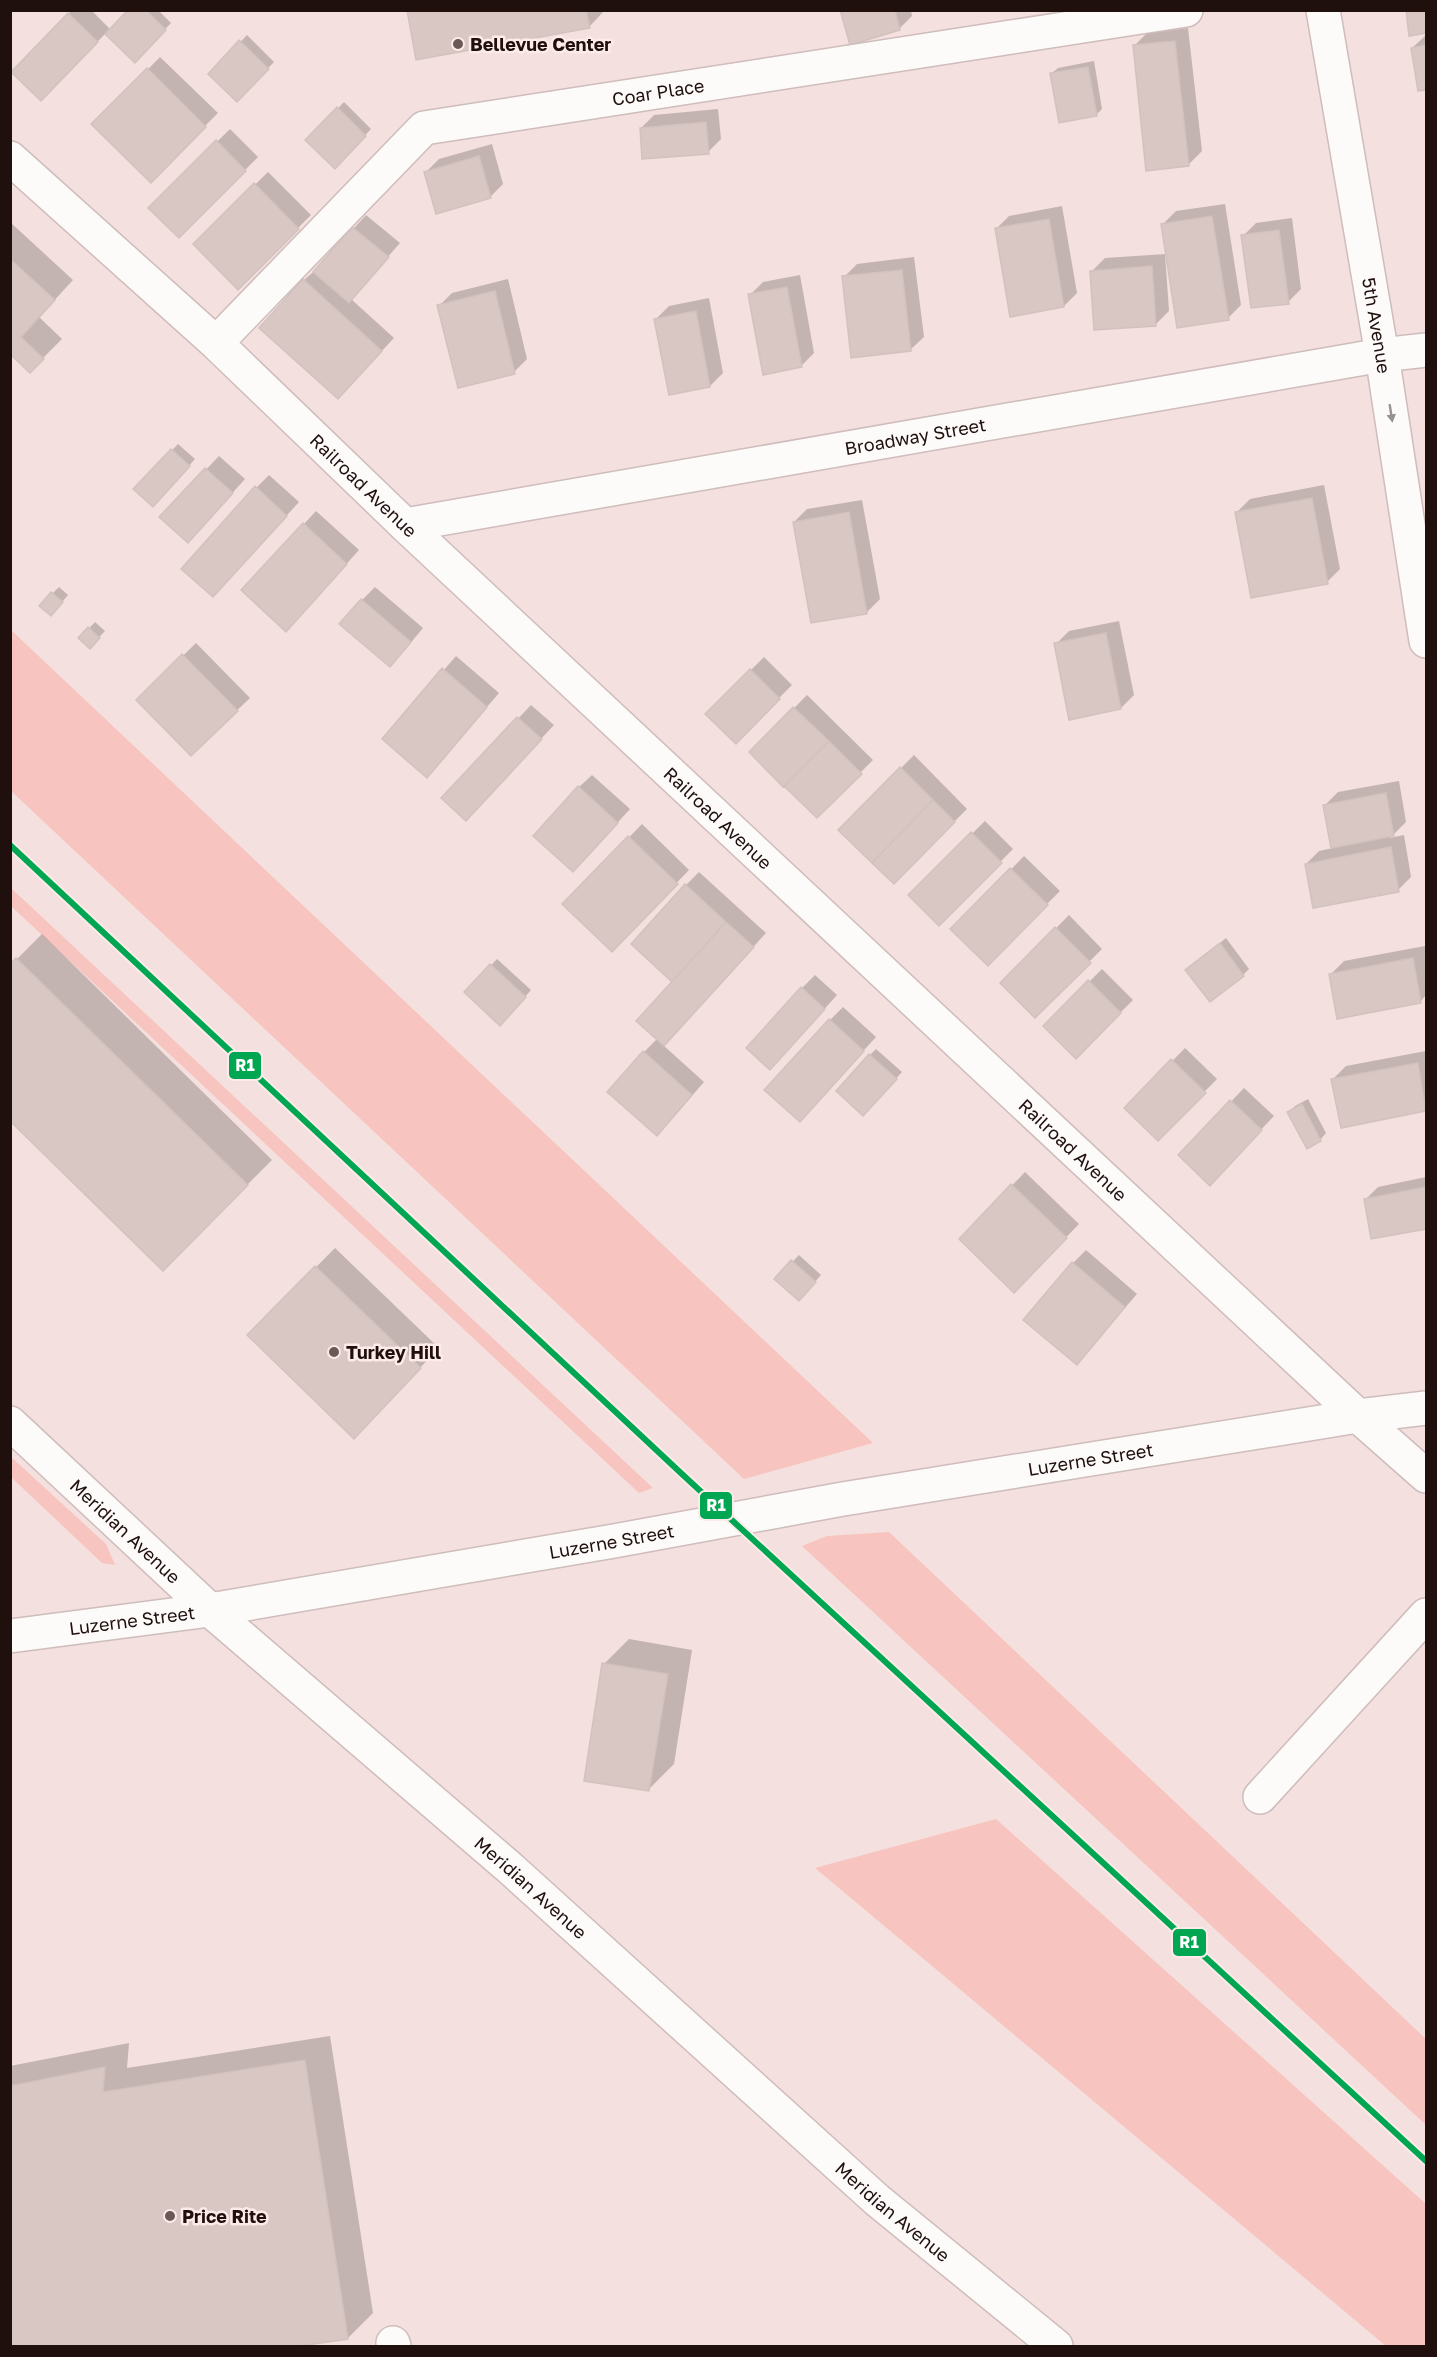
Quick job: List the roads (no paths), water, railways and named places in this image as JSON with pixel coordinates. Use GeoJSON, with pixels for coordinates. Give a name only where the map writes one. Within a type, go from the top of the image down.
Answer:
{"type":"FeatureCollection","features":[{"type":"Feature","properties":{"kind":"street","name":"Coar Place"},"geometry":{"type":"LineString","coordinates":[[216,343],[424,128],[1186,10]]}},
{"type":"Feature","properties":{"kind":"street","name":"5th Avenue"},"geometry":{"type":"LineString","coordinates":[[1323,10],[1382,355],[1426,641]]}},
{"type":"Feature","properties":{"kind":"street","name":"Railroad Avenue"},"geometry":{"type":"LineString","coordinates":[[10,158],[216,343],[405,525],[1358,1416],[1426,1476]]}},
{"type":"Feature","properties":{"kind":"street","name":"Broadway Street"},"geometry":{"type":"LineString","coordinates":[[405,525],[1382,355],[1426,350]]}},
{"type":"Feature","properties":{"kind":"street","name":"Luzerne Street"},"geometry":{"type":"LineString","coordinates":[[10,1636],[210,1610],[614,1541],[843,1499],[1426,1407]]}},
{"type":"Feature","properties":{"kind":"street","name":"Meridian Avenue"},"geometry":{"type":"LineString","coordinates":[[10,1423],[210,1610],[510,1868],[877,2200],[1056,2346]]}},
{"type":"Feature","properties":{"kind":"street"},"geometry":{"type":"LineString","coordinates":[[1260,1797],[1426,1615]]}},
{"type":"Feature","properties":{"kind":"place","name":"Bellevue Center"},"geometry":{"type":"Point","coordinates":[458,44]}},
{"type":"Feature","properties":{"kind":"place","name":"Turkey Hill"},"geometry":{"type":"Point","coordinates":[334,1352]}},
{"type":"Feature","properties":{"kind":"place","name":"Price Rite"},"geometry":{"type":"Point","coordinates":[170,2216]}}]}
